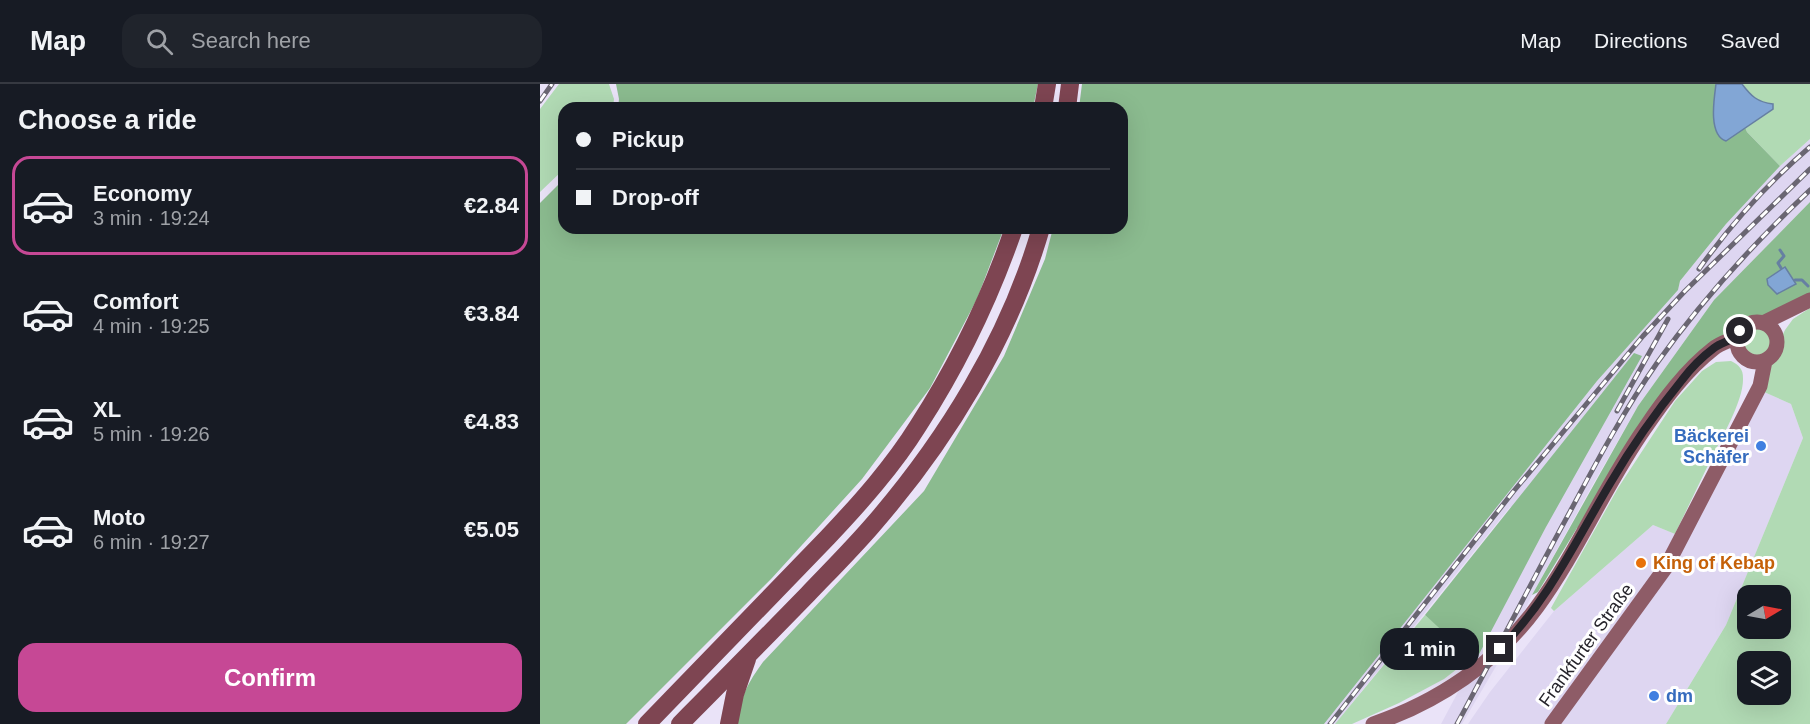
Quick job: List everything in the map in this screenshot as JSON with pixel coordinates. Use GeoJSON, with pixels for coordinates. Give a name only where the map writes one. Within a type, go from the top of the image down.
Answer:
{"type":"FeatureCollection","features":[{"type":"Feature","properties":{"kind":"highway"},"geometry":{"type":"LineString","coordinates":[[1044,102],[1047,84]]}},
{"type":"Feature","properties":{"kind":"highway"},"geometry":{"type":"LineString","coordinates":[[1068,102],[1070,84]]}},
{"type":"Feature","properties":{"kind":"highway"},"geometry":{"type":"LineString","coordinates":[[647,724],[854,510],[896,458],[918,427],[962,351],[988,296],[1012,234]]}},
{"type":"Feature","properties":{"kind":"highway"},"geometry":{"type":"LineString","coordinates":[[680,724],[870,529],[906,485],[963,403],[1008,318],[1039,234]]}},
{"type":"Feature","properties":{"kind":"highway"},"geometry":{"type":"LineString","coordinates":[[729,724],[735,694],[749,654]]}},
{"type":"Feature","properties":{"kind":"main road"},"geometry":{"type":"LineString","coordinates":[[1763,323],[1809,300]]}},
{"type":"Feature","properties":{"kind":"main road"},"geometry":{"type":"LineString","coordinates":[[1775,334],[1788,318],[1809,300]]}},
{"type":"Feature","properties":{"kind":"main road"},"geometry":{"type":"LineString","coordinates":[[1373,724],[1406,711],[1455,685],[1500,649],[1538,606],[1634,445],[1683,378],[1703,357],[1718,352],[1741,350],[1760,362],[1765,361],[1775,352],[1777,343],[1775,334],[1768,325],[1763,323],[1750,323],[1744,326],[1741,350],[1753,375],[1753,399]]}},
{"type":"Feature","properties":{"kind":"main road","name":"Frankfurter Straße"},"geometry":{"type":"LineString","coordinates":[[1552,724],[1666,567],[1760,386],[1765,361]]}},
{"type":"Feature","properties":{"kind":"shaded area"},"geometry":{"type":"Polygon","coordinates":[[[1810,139],[1810,202],[1714,300],[1638,406],[1532,595],[1508,646],[1462,724],[1441,724],[1546,527],[1510,507],[1336,723],[1324,724],[1597,381],[1678,290],[1680,281],[1726,224],[1780,166],[1810,139]]]}},
{"type":"Feature","properties":{"kind":"shaded area"},"geometry":{"type":"Polygon","coordinates":[[[1764,392],[1791,404],[1803,438],[1742,585],[1737,585],[1737,598],[1726,625],[1666,724],[1468,724],[1490,692],[1554,611],[1653,525],[1687,539],[1764,392]]]}},
{"type":"Feature","properties":{"kind":"green space"},"geometry":{"type":"Polygon","coordinates":[[[559,84],[609,84],[614,99],[614,102],[558,102],[558,175],[540,192],[540,109],[559,84]]]}},
{"type":"Feature","properties":{"kind":"green space"},"geometry":{"type":"Polygon","coordinates":[[[616,84],[1038,84],[1034,102],[619,102],[616,84]]]}},
{"type":"Feature","properties":{"kind":"green space"},"geometry":{"type":"Polygon","coordinates":[[[1082,84],[1727,84],[1747,132],[1780,166],[1726,224],[1680,281],[1678,290],[1597,381],[1324,724],[737,724],[745,691],[763,662],[924,491],[1004,356],[1045,259],[1051,234],[1128,234],[1128,102],[1080,102],[1082,84]]]}},
{"type":"Feature","properties":{"kind":"green space"},"geometry":{"type":"Polygon","coordinates":[[[1727,84],[1810,84],[1810,139],[1780,166],[1747,132],[1727,84]]]}},
{"type":"Feature","properties":{"kind":"green space"},"geometry":{"type":"Polygon","coordinates":[[[558,185],[558,234],[1002,234],[977,299],[930,388],[862,479],[772,578],[626,724],[540,724],[540,203],[558,185]]]}},
{"type":"Feature","properties":{"kind":"green space"},"geometry":{"type":"Polygon","coordinates":[[[1810,202],[1810,293],[1764,315],[1743,319],[1732,331],[1724,334],[1725,342],[1694,365],[1587,525],[1577,528],[1538,592],[1532,595],[1638,406],[1714,300],[1810,202]]]}},
{"type":"Feature","properties":{"kind":"green space"},"geometry":{"type":"Polygon","coordinates":[[[1810,308],[1810,724],[1666,724],[1726,625],[1737,598],[1737,639],[1791,639],[1791,585],[1742,585],[1803,438],[1791,404],[1764,392],[1769,367],[1780,354],[1785,330],[1793,319],[1810,308]]]}},
{"type":"Feature","properties":{"kind":"green space"},"geometry":{"type":"Polygon","coordinates":[[[1757,326],[1768,331],[1773,342],[1768,353],[1757,358],[1746,353],[1741,342],[1746,331],[1757,326]]]}},
{"type":"Feature","properties":{"kind":"green space"},"geometry":{"type":"Polygon","coordinates":[[[1634,353],[1642,356],[1546,527],[1477,658],[1459,646],[1425,615],[1634,353]]]}},
{"type":"Feature","properties":{"kind":"green space"},"geometry":{"type":"Polygon","coordinates":[[[1731,361],[1742,372],[1740,397],[1675,534],[1653,525],[1554,611],[1551,608],[1618,488],[1675,401],[1702,371],[1716,362],[1731,361]]]}},
{"type":"Feature","properties":{"kind":"green space"},"geometry":{"type":"Polygon","coordinates":[[[1425,615],[1474,656],[1444,679],[1399,703],[1352,724],[1335,724],[1425,615]]]}},
{"type":"Feature","properties":{"kind":"water"},"geometry":{"type":"Polygon","coordinates":[[[1716,84],[1742,84],[1755,98],[1773,104],[1773,109],[1726,141],[1720,137],[1714,124],[1716,84]]]}},
{"type":"Feature","properties":{"kind":"water"},"geometry":{"type":"Polygon","coordinates":[[[1785,267],[1796,284],[1777,294],[1768,285],[1767,279],[1785,267]]]}},
{"type":"Feature","properties":{"kind":"waterway"},"geometry":{"type":"LineString","coordinates":[[1780,250],[1784,256],[1778,263],[1781,268]]}},
{"type":"Feature","properties":{"kind":"waterway"},"geometry":{"type":"LineString","coordinates":[[1795,280],[1802,280],[1808,286]]}},
{"type":"Feature","properties":{"kind":"railway"},"geometry":{"type":"LineString","coordinates":[[540,101],[552,84]]}},
{"type":"Feature","properties":{"kind":"railway"},"geometry":{"type":"LineString","coordinates":[[1699,269],[1751,205],[1810,147]]}},
{"type":"Feature","properties":{"kind":"railway"},"geometry":{"type":"LineString","coordinates":[[1330,724],[1513,492],[1643,336],[1685,291],[1810,169]]}},
{"type":"Feature","properties":{"kind":"railway"},"geometry":{"type":"LineString","coordinates":[[1457,724],[1592,471],[1645,380],[1710,295],[1749,251],[1810,190]]}},
{"type":"Feature","properties":{"kind":"railway"},"geometry":{"type":"LineString","coordinates":[[1617,411],[1668,319]]}},
{"type":"Feature","properties":{"kind":"place","name":"Bäckerei Schäfer"},"geometry":{"type":"Point","coordinates":[1761,446]}},
{"type":"Feature","properties":{"kind":"place","name":"King of Kebap"},"geometry":{"type":"Point","coordinates":[1641,563]}},
{"type":"Feature","properties":{"kind":"place","name":"dm"},"geometry":{"type":"Point","coordinates":[1654,696]}},
{"type":"Feature","properties":{"kind":"route"},"geometry":{"type":"LineString","coordinates":[[1500,649],[1526,621],[1554,582],[1610,483],[1654,414],[1694,365],[1718,345],[1737,337],[1740,331]]}}]}
